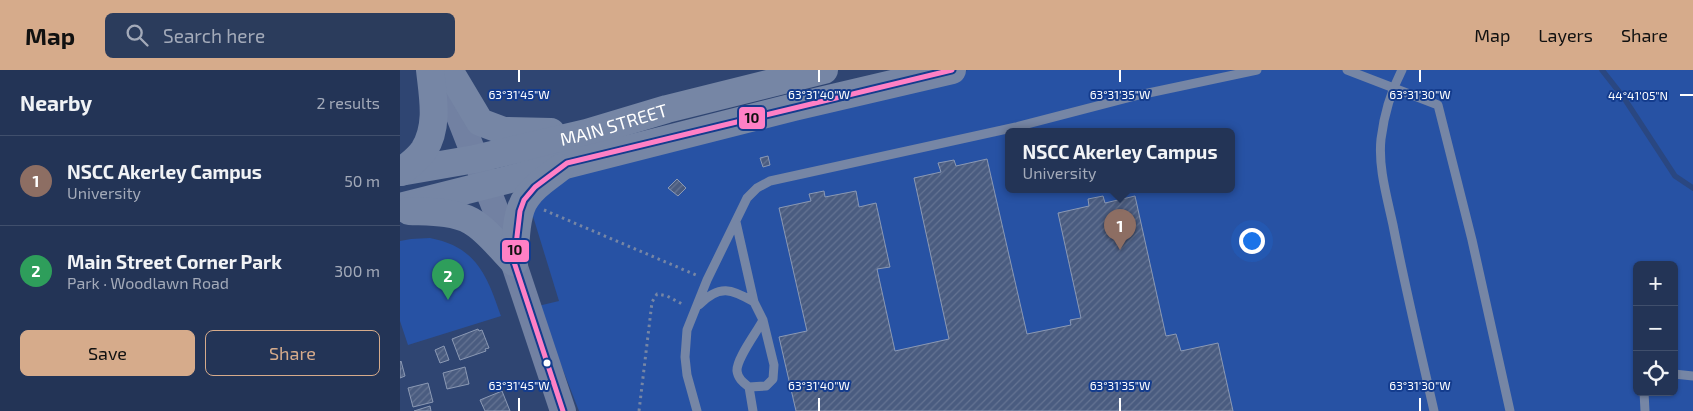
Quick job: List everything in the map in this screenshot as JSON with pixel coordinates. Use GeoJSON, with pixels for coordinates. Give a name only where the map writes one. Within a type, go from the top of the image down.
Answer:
{"type":"FeatureCollection","features":[{"type":"Feature","properties":{"kind":"main road"},"geometry":{"type":"LineString","coordinates":[[400,172],[424,150],[432,127],[435,112],[430,70]]}},
{"type":"Feature","properties":{"kind":"main road"},"geometry":{"type":"LineString","coordinates":[[449,70],[480,122],[504,131],[587,133]]}},
{"type":"Feature","properties":{"kind":"main road","name":"MAIN STREET"},"geometry":{"type":"LineString","coordinates":[[400,172],[476,158],[587,133],[666,109],[824,70]]}},
{"type":"Feature","properties":{"kind":"main road","name":"MAIN STREET"},"geometry":{"type":"LineString","coordinates":[[400,208],[566,163],[952,70]]}},
{"type":"Feature","properties":{"kind":"main road"},"geometry":{"type":"LineString","coordinates":[[514,262],[520,211],[524,200],[535,187],[566,163]]}},
{"type":"Feature","properties":{"kind":"main road"},"geometry":{"type":"LineString","coordinates":[[400,208],[451,215],[470,220],[514,262]]}},
{"type":"Feature","properties":{"kind":"street"},"geometry":{"type":"LineString","coordinates":[[441,70],[486,184],[514,262],[563,411]]}},
{"type":"Feature","properties":{"kind":"lane"},"geometry":{"type":"LineString","coordinates":[[1011,128],[1139,95],[1257,70]]}},
{"type":"Feature","properties":{"kind":"lane"},"geometry":{"type":"LineString","coordinates":[[1348,70],[1438,105],[1472,240],[1510,411]]}},
{"type":"Feature","properties":{"kind":"lane"},"geometry":{"type":"LineString","coordinates":[[1402,70],[1393,88],[1381,139],[1381,166],[1404,280],[1434,411]]}},
{"type":"Feature","properties":{"kind":"lane"},"geometry":{"type":"LineString","coordinates":[[697,411],[687,375],[685,356],[687,330],[706,280],[747,198],[761,185],[770,181],[1005,129]]}},
{"type":"Feature","properties":{"kind":"lane"},"geometry":{"type":"LineString","coordinates":[[736,222],[754,302],[763,320],[774,365],[772,379],[766,386],[749,387],[740,380],[737,371],[740,359],[763,320]]}},
{"type":"Feature","properties":{"kind":"lane"},"geometry":{"type":"LineString","coordinates":[[694,310],[708,295],[722,291],[734,290],[754,302]]}},
{"type":"Feature","properties":{"kind":"lane"},"geometry":{"type":"LineString","coordinates":[[1678,374],[1693,376]]}},
{"type":"Feature","properties":{"kind":"lane"},"geometry":{"type":"LineString","coordinates":[[749,387],[753,411]]}},
{"type":"Feature","properties":{"kind":"lane"},"geometry":{"type":"LineString","coordinates":[[1644,396],[1645,411]]}},
{"type":"Feature","properties":{"kind":"path"},"geometry":{"type":"LineString","coordinates":[[536,207],[706,280]]}},
{"type":"Feature","properties":{"kind":"path"},"geometry":{"type":"LineString","coordinates":[[639,411],[652,302],[656,294],[666,296],[694,310]]}},
{"type":"Feature","properties":{"kind":"shaded area"},"geometry":{"type":"Polygon","coordinates":[[[968,70],[1693,70],[1693,411],[579,411],[538,306],[559,301],[524,187],[968,70]]]}},
{"type":"Feature","properties":{"kind":"shaded area"},"geometry":{"type":"Polygon","coordinates":[[[430,238],[459,248],[478,265],[491,288],[501,316],[408,345],[400,321],[400,241],[430,238]]]}},
{"type":"Feature","properties":{"kind":"building"},"geometry":{"type":"Polygon","coordinates":[[[768,156],[770,165],[763,167],[760,158],[768,156]]]}},
{"type":"Feature","properties":{"kind":"building"},"geometry":{"type":"Polygon","coordinates":[[[987,159],[1027,334],[1071,325],[1070,320],[1081,318],[1058,213],[1089,206],[1088,199],[1103,196],[1105,203],[1135,196],[1166,336],[1176,334],[1181,351],[1218,343],[1233,411],[796,411],[779,337],[807,331],[779,208],[811,201],[809,194],[824,191],[825,197],[856,191],[859,207],[876,203],[890,267],[877,269],[895,351],[949,339],[914,178],[941,172],[938,163],[954,160],[956,166],[987,159]]]}},
{"type":"Feature","properties":{"kind":"building"},"geometry":{"type":"Polygon","coordinates":[[[677,179],[686,188],[678,196],[668,188],[677,179]]]}},
{"type":"Feature","properties":{"kind":"building"},"geometry":{"type":"Polygon","coordinates":[[[478,329],[479,331],[482,330],[489,348],[485,349],[486,351],[460,360],[452,339],[478,329]]]}},
{"type":"Feature","properties":{"kind":"building"},"geometry":{"type":"Polygon","coordinates":[[[444,346],[449,360],[440,363],[435,350],[444,346]]]}},
{"type":"Feature","properties":{"kind":"building"},"geometry":{"type":"Polygon","coordinates":[[[400,362],[405,376],[400,378],[400,362]]]}},
{"type":"Feature","properties":{"kind":"building"},"geometry":{"type":"Polygon","coordinates":[[[465,367],[469,384],[447,389],[443,373],[465,367]]]}},
{"type":"Feature","properties":{"kind":"building"},"geometry":{"type":"Polygon","coordinates":[[[428,383],[433,402],[413,407],[408,388],[428,383]]]}},
{"type":"Feature","properties":{"kind":"building"},"geometry":{"type":"Polygon","coordinates":[[[502,391],[510,411],[485,411],[480,400],[502,391]]]}},
{"type":"Feature","properties":{"kind":"building"},"geometry":{"type":"Polygon","coordinates":[[[430,406],[431,411],[414,411],[430,406]]]}},
{"type":"Feature","properties":{"kind":"waterway"},"geometry":{"type":"LineString","coordinates":[[1602,70],[1624,98],[1675,176],[1693,188]]}},
{"type":"Feature","properties":{"kind":"transit line","name":"10"},"geometry":{"type":"LineString","coordinates":[[563,411],[514,262],[520,211],[524,200],[535,187],[567,163],[952,70]]}},
{"type":"Feature","properties":{"kind":"place","name":"NSCC Akerley Campus"},"geometry":{"type":"Point","coordinates":[1120,250]}},
{"type":"Feature","properties":{"kind":"place","name":"Main Street Corner Park"},"geometry":{"type":"Point","coordinates":[448,300]}}]}
